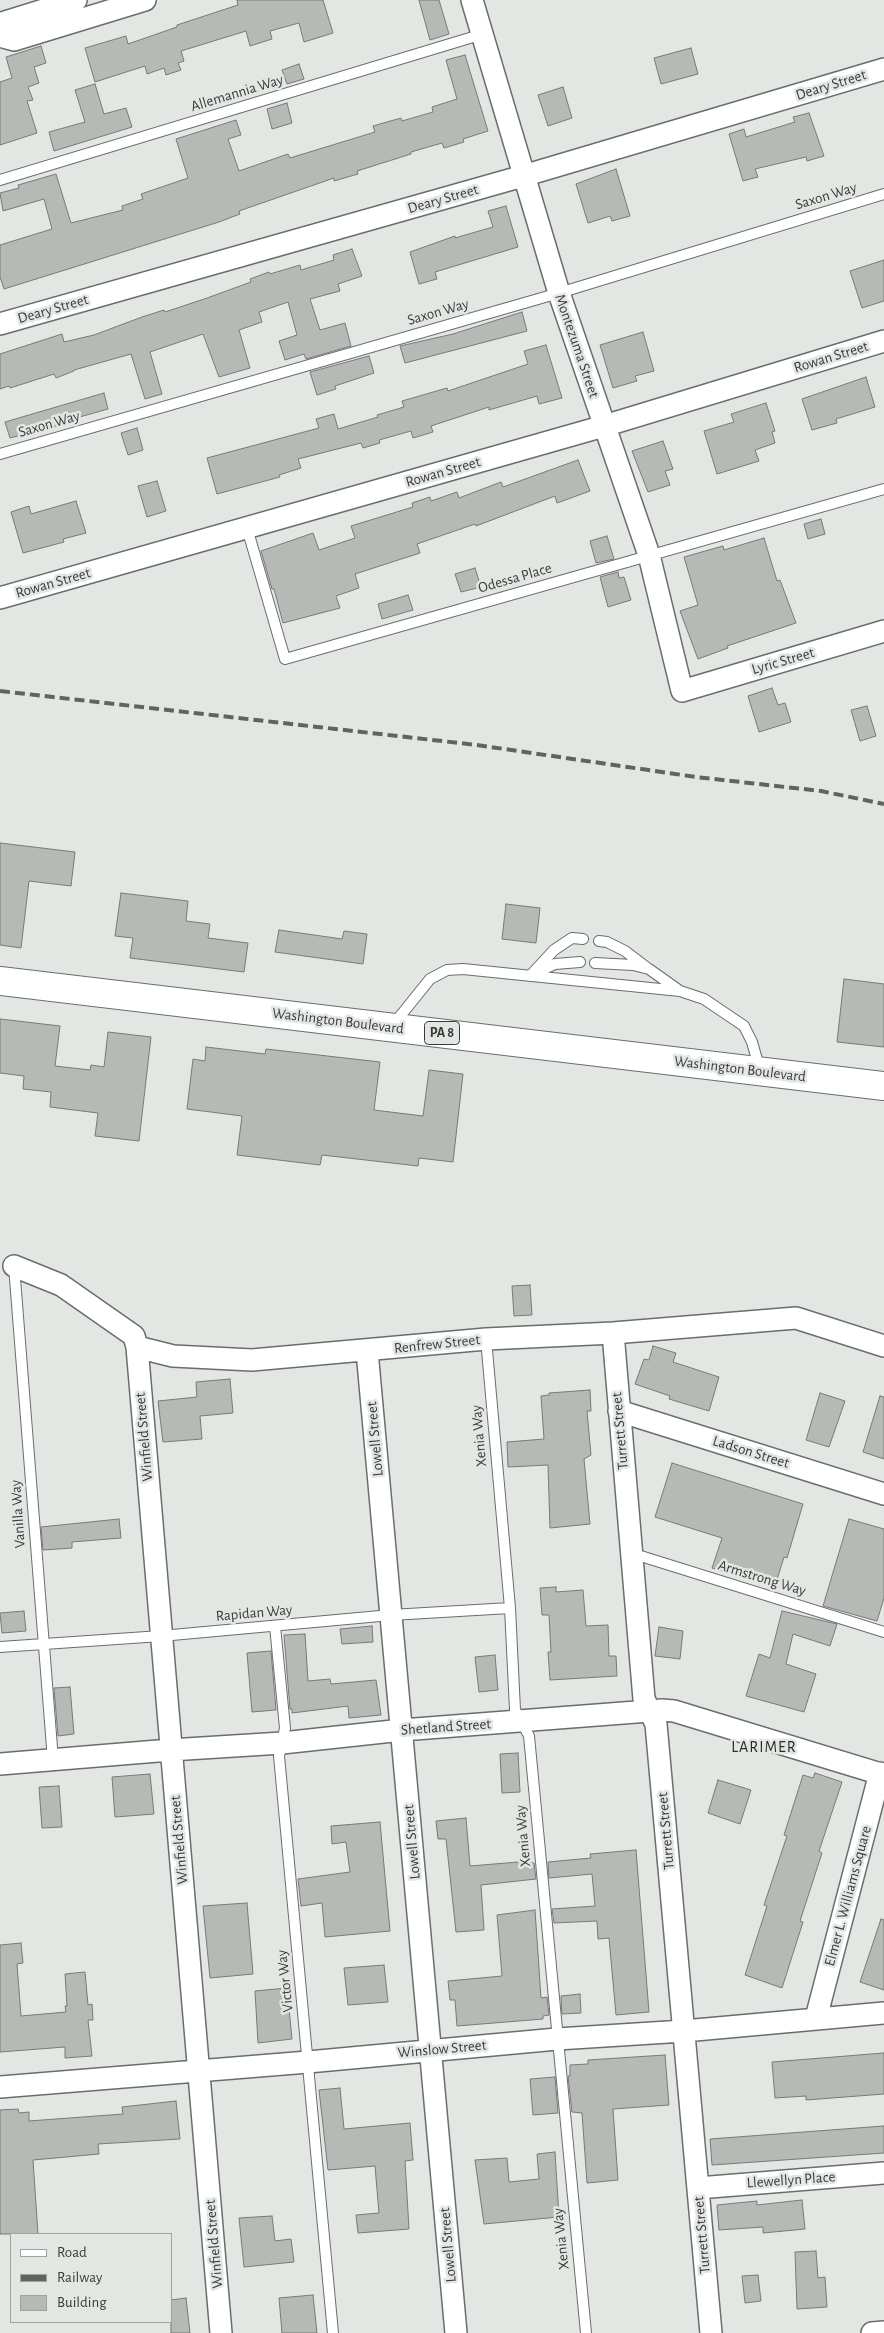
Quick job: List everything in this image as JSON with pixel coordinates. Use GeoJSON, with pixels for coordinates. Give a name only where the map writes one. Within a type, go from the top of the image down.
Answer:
{"type":"FeatureCollection","features":[{"type":"Feature","properties":{"kind":"highway","name":"Washington Boulevard"},"geometry":{"type":"LineString","coordinates":[[0,981],[884,1086]]}},
{"type":"Feature","properties":{"kind":"street"},"geometry":{"type":"LineString","coordinates":[[0,27],[5,22],[76,0]]}},
{"type":"Feature","properties":{"kind":"street"},"geometry":{"type":"LineString","coordinates":[[0,36],[14,40],[145,0]]}},
{"type":"Feature","properties":{"kind":"street","name":"Montezuma Street"},"geometry":{"type":"LineString","coordinates":[[472,0],[559,293],[649,555],[682,691]]}},
{"type":"Feature","properties":{"kind":"street","name":"Deary Street"},"geometry":{"type":"LineString","coordinates":[[0,324],[523,176],[884,69]]}},
{"type":"Feature","properties":{"kind":"street","name":"Rowan Street"},"geometry":{"type":"LineString","coordinates":[[0,598],[604,426],[884,341]]}},
{"type":"Feature","properties":{"kind":"street","name":"Lyric Street"},"geometry":{"type":"LineString","coordinates":[[682,691],[884,631]]}},
{"type":"Feature","properties":{"kind":"street"},"geometry":{"type":"LineString","coordinates":[[14,1266],[61,1285],[134,1336],[137,1347]]}},
{"type":"Feature","properties":{"kind":"street","name":"Renfrew Street"},"geometry":{"type":"LineString","coordinates":[[137,1347],[173,1356],[252,1360],[486,1339],[613,1332],[796,1318],[884,1346]]}},
{"type":"Feature","properties":{"kind":"street","name":"Turrett Street"},"geometry":{"type":"LineString","coordinates":[[613,1332],[644,1700],[656,1724],[711,2333]]}},
{"type":"Feature","properties":{"kind":"street","name":"Winfield Street"},"geometry":{"type":"LineString","coordinates":[[137,1347],[160,1636],[200,2070],[221,2333]]}},
{"type":"Feature","properties":{"kind":"street","name":"Lowell Street"},"geometry":{"type":"LineString","coordinates":[[367,1351],[456,2333]]}},
{"type":"Feature","properties":{"kind":"street","name":"Ladson Street"},"geometry":{"type":"LineString","coordinates":[[619,1411],[884,1494]]}},
{"type":"Feature","properties":{"kind":"street","name":"Shetland Street"},"geometry":{"type":"LineString","coordinates":[[0,1764],[282,1743],[402,1730],[674,1711],[882,1774]]}},
{"type":"Feature","properties":{"kind":"street","name":"Elmer L. Williams Square"},"geometry":{"type":"LineString","coordinates":[[816,2018],[882,1774]]}},
{"type":"Feature","properties":{"kind":"street","name":"Winslow Street"},"geometry":{"type":"LineString","coordinates":[[0,2086],[308,2062],[557,2039],[684,2031],[884,2012]]}},
{"type":"Feature","properties":{"kind":"street","name":"Llewellyn Place"},"geometry":{"type":"LineString","coordinates":[[698,2188],[884,2173]]}},
{"type":"Feature","properties":{"kind":"street"},"geometry":{"type":"LineString","coordinates":[[872,2333],[884,2332]]}},
{"type":"Feature","properties":{"kind":"lane","name":"Allemannia Way"},"geometry":{"type":"LineString","coordinates":[[0,180],[483,34]]}},
{"type":"Feature","properties":{"kind":"lane","name":"Saxon Way"},"geometry":{"type":"LineString","coordinates":[[0,454],[559,293],[884,194]]}},
{"type":"Feature","properties":{"kind":"lane","name":"Odessa Place"},"geometry":{"type":"LineString","coordinates":[[247,528],[285,659],[884,489]]}},
{"type":"Feature","properties":{"kind":"lane"},"geometry":{"type":"LineString","coordinates":[[530,976],[554,950],[572,938],[583,939]]}},
{"type":"Feature","properties":{"kind":"lane"},"geometry":{"type":"LineString","coordinates":[[599,941],[607,942],[625,950],[680,991]]}},
{"type":"Feature","properties":{"kind":"lane"},"geometry":{"type":"LineString","coordinates":[[530,976],[555,964],[580,962]]}},
{"type":"Feature","properties":{"kind":"lane"},"geometry":{"type":"LineString","coordinates":[[595,963],[633,965],[649,969]]}},
{"type":"Feature","properties":{"kind":"lane"},"geometry":{"type":"LineString","coordinates":[[392,1028],[430,980],[447,970],[463,969],[680,991],[704,999],[744,1026],[752,1042],[760,1071]]}},
{"type":"Feature","properties":{"kind":"lane","name":"Vanilla Way"},"geometry":{"type":"LineString","coordinates":[[14,1266],[53,1760]]}},
{"type":"Feature","properties":{"kind":"lane","name":"Xenia Way"},"geometry":{"type":"LineString","coordinates":[[486,1339],[510,1608],[515,1710],[530,1736],[586,2333]]}},
{"type":"Feature","properties":{"kind":"lane","name":"Armstrong Way"},"geometry":{"type":"LineString","coordinates":[[631,1553],[884,1632]]}},
{"type":"Feature","properties":{"kind":"lane","name":"Rapidan Way"},"geometry":{"type":"LineString","coordinates":[[0,1647],[160,1636],[391,1615],[510,1608]]}},
{"type":"Feature","properties":{"kind":"lane","name":"Victor Way"},"geometry":{"type":"LineString","coordinates":[[275,1626],[285,1728],[279,1756],[333,2333]]}},
{"type":"Feature","properties":{"kind":"building"},"geometry":{"type":"Polygon","coordinates":[[[237,0],[323,0],[333,33],[304,42],[299,23],[270,31],[272,39],[250,46],[246,31],[181,51],[184,61],[178,63],[181,70],[166,75],[164,68],[147,74],[145,66],[95,82],[85,48],[126,36],[128,44],[177,27],[177,25],[238,5],[237,0]]]}},
{"type":"Feature","properties":{"kind":"building"},"geometry":{"type":"Polygon","coordinates":[[[419,0],[439,0],[449,34],[430,40],[419,0]]]}},
{"type":"Feature","properties":{"kind":"building"},"geometry":{"type":"Polygon","coordinates":[[[41,46],[46,63],[34,67],[39,83],[28,87],[33,100],[27,101],[37,133],[0,145],[0,82],[12,78],[6,57],[41,46]]]}},
{"type":"Feature","properties":{"kind":"building"},"geometry":{"type":"Polygon","coordinates":[[[691,48],[698,74],[661,84],[654,58],[691,48]]]}},
{"type":"Feature","properties":{"kind":"building"},"geometry":{"type":"Polygon","coordinates":[[[465,55],[488,131],[463,139],[464,142],[444,148],[442,143],[411,152],[411,154],[357,171],[358,174],[334,181],[334,178],[239,211],[240,214],[219,222],[4,289],[0,277],[0,245],[52,229],[44,199],[3,211],[0,193],[19,188],[18,185],[56,174],[71,223],[123,210],[122,206],[143,199],[141,194],[188,178],[176,139],[236,120],[241,135],[228,139],[239,171],[288,154],[290,158],[375,132],[373,126],[401,118],[402,121],[433,112],[432,107],[457,99],[446,60],[465,55]]]}},
{"type":"Feature","properties":{"kind":"building"},"geometry":{"type":"Polygon","coordinates":[[[299,64],[304,79],[287,84],[282,70],[299,64]]]}},
{"type":"Feature","properties":{"kind":"building"},"geometry":{"type":"Polygon","coordinates":[[[95,84],[104,114],[126,108],[132,127],[54,151],[49,132],[85,122],[75,90],[95,84]]]}},
{"type":"Feature","properties":{"kind":"building"},"geometry":{"type":"Polygon","coordinates":[[[563,87],[572,118],[548,126],[538,95],[563,87]]]}},
{"type":"Feature","properties":{"kind":"building"},"geometry":{"type":"Polygon","coordinates":[[[287,103],[292,123],[272,129],[267,109],[287,103]]]}},
{"type":"Feature","properties":{"kind":"building"},"geometry":{"type":"Polygon","coordinates":[[[809,113],[824,156],[807,161],[806,157],[755,169],[758,177],[743,181],[729,134],[744,129],[746,137],[795,122],[793,117],[809,113]]]}},
{"type":"Feature","properties":{"kind":"building"},"geometry":{"type":"Polygon","coordinates":[[[616,169],[630,216],[612,221],[610,216],[588,223],[576,184],[616,169]]]}},
{"type":"Feature","properties":{"kind":"building"},"geometry":{"type":"Polygon","coordinates":[[[506,206],[518,247],[435,272],[437,279],[419,284],[410,252],[455,236],[455,238],[493,227],[488,211],[506,206]]]}},
{"type":"Feature","properties":{"kind":"building"},"geometry":{"type":"Polygon","coordinates":[[[352,249],[362,276],[338,284],[340,291],[310,299],[320,330],[345,323],[351,346],[306,359],[304,354],[285,360],[279,341],[297,335],[288,302],[259,312],[262,322],[239,330],[250,368],[219,377],[203,334],[150,352],[162,394],[145,399],[131,354],[74,370],[56,378],[54,374],[10,388],[9,386],[0,389],[0,354],[62,334],[64,342],[94,335],[142,317],[164,310],[165,312],[207,298],[251,282],[250,279],[269,272],[270,274],[300,265],[301,270],[334,260],[333,255],[352,249]]]}},
{"type":"Feature","properties":{"kind":"building"},"geometry":{"type":"Polygon","coordinates":[[[884,260],[884,301],[862,308],[850,271],[884,260]]]}},
{"type":"Feature","properties":{"kind":"building"},"geometry":{"type":"Polygon","coordinates":[[[522,312],[527,331],[405,363],[400,346],[453,334],[522,312]]]}},
{"type":"Feature","properties":{"kind":"building"},"geometry":{"type":"Polygon","coordinates":[[[643,332],[654,371],[635,376],[637,381],[613,388],[600,345],[643,332]]]}},
{"type":"Feature","properties":{"kind":"building"},"geometry":{"type":"Polygon","coordinates":[[[546,345],[562,398],[539,404],[537,396],[489,410],[489,407],[431,426],[433,432],[413,438],[411,431],[379,440],[380,443],[363,448],[361,443],[298,459],[301,468],[279,475],[280,477],[217,494],[207,458],[319,428],[316,419],[334,414],[338,429],[378,417],[377,415],[404,407],[402,401],[447,388],[448,391],[528,364],[524,351],[546,345]]]}},
{"type":"Feature","properties":{"kind":"building"},"geometry":{"type":"Polygon","coordinates":[[[369,356],[374,373],[335,386],[336,389],[317,395],[310,372],[369,356]]]}},
{"type":"Feature","properties":{"kind":"building"},"geometry":{"type":"Polygon","coordinates":[[[866,377],[875,407],[836,419],[837,423],[812,430],[802,399],[866,377]]]}},
{"type":"Feature","properties":{"kind":"building"},"geometry":{"type":"Polygon","coordinates":[[[104,393],[108,409],[76,418],[76,421],[10,438],[5,422],[104,393]]]}},
{"type":"Feature","properties":{"kind":"building"},"geometry":{"type":"Polygon","coordinates":[[[766,403],[775,431],[772,432],[775,443],[755,450],[759,461],[717,474],[704,431],[734,422],[731,414],[766,403]]]}},
{"type":"Feature","properties":{"kind":"building"},"geometry":{"type":"Polygon","coordinates":[[[137,428],[143,450],[128,455],[121,433],[137,428]]]}},
{"type":"Feature","properties":{"kind":"building"},"geometry":{"type":"Polygon","coordinates":[[[663,441],[673,469],[665,471],[670,485],[648,492],[632,451],[663,441]]]}},
{"type":"Feature","properties":{"kind":"building"},"geometry":{"type":"Polygon","coordinates":[[[578,460],[590,491],[557,503],[555,496],[476,526],[475,524],[417,544],[420,553],[355,574],[359,588],[336,596],[340,608],[283,623],[261,551],[313,533],[319,550],[355,538],[351,526],[413,507],[412,503],[430,497],[431,501],[457,492],[459,498],[501,482],[503,487],[578,460]]]}},
{"type":"Feature","properties":{"kind":"building"},"geometry":{"type":"Polygon","coordinates":[[[157,481],[166,511],[147,517],[138,486],[157,481]]]}},
{"type":"Feature","properties":{"kind":"building"},"geometry":{"type":"Polygon","coordinates":[[[76,501],[86,533],[63,539],[64,542],[23,553],[11,512],[29,506],[31,514],[76,501]]]}},
{"type":"Feature","properties":{"kind":"building"},"geometry":{"type":"Polygon","coordinates":[[[821,519],[825,534],[808,539],[804,524],[821,519]]]}},
{"type":"Feature","properties":{"kind":"building"},"geometry":{"type":"Polygon","coordinates":[[[607,536],[614,559],[596,563],[590,541],[607,536]]]}},
{"type":"Feature","properties":{"kind":"building"},"geometry":{"type":"Polygon","coordinates":[[[764,538],[777,581],[780,580],[796,623],[727,646],[728,648],[698,659],[680,611],[698,605],[684,557],[723,546],[724,550],[764,538]]]}},
{"type":"Feature","properties":{"kind":"building"},"geometry":{"type":"Polygon","coordinates":[[[475,568],[481,587],[461,592],[455,574],[475,568]]]}},
{"type":"Feature","properties":{"kind":"building"},"geometry":{"type":"Polygon","coordinates":[[[618,572],[619,578],[624,577],[631,600],[608,607],[600,577],[618,572]]]}},
{"type":"Feature","properties":{"kind":"building"},"geometry":{"type":"Polygon","coordinates":[[[408,595],[413,610],[382,619],[378,604],[408,595]]]}},
{"type":"Feature","properties":{"kind":"building"},"geometry":{"type":"Polygon","coordinates":[[[772,688],[778,705],[785,703],[791,722],[759,732],[748,696],[772,688]]]}},
{"type":"Feature","properties":{"kind":"building"},"geometry":{"type":"Polygon","coordinates":[[[867,706],[876,736],[860,741],[851,710],[867,706]]]}},
{"type":"Feature","properties":{"kind":"building"},"geometry":{"type":"Polygon","coordinates":[[[0,843],[75,852],[71,886],[29,881],[21,948],[0,945],[0,843]]]}},
{"type":"Feature","properties":{"kind":"building"},"geometry":{"type":"Polygon","coordinates":[[[121,893],[188,901],[186,921],[210,924],[208,938],[248,943],[244,972],[130,958],[133,938],[115,936],[121,893]]]}},
{"type":"Feature","properties":{"kind":"building"},"geometry":{"type":"Polygon","coordinates":[[[506,904],[540,908],[536,943],[502,939],[506,904]]]}},
{"type":"Feature","properties":{"kind":"building"},"geometry":{"type":"Polygon","coordinates":[[[279,930],[342,939],[344,931],[367,934],[363,964],[275,952],[279,930]]]}},
{"type":"Feature","properties":{"kind":"building"},"geometry":{"type":"Polygon","coordinates":[[[844,979],[884,984],[884,1047],[837,1042],[844,979]]]}},
{"type":"Feature","properties":{"kind":"building"},"geometry":{"type":"Polygon","coordinates":[[[0,1019],[60,1026],[55,1066],[90,1070],[91,1065],[104,1067],[108,1032],[151,1037],[139,1141],[95,1136],[98,1113],[50,1107],[51,1092],[23,1089],[24,1076],[0,1073],[0,1019]]]}},
{"type":"Feature","properties":{"kind":"building"},"geometry":{"type":"Polygon","coordinates":[[[206,1047],[265,1054],[266,1049],[380,1062],[374,1110],[423,1116],[429,1070],[463,1074],[453,1162],[419,1158],[418,1166],[322,1155],[320,1165],[237,1155],[242,1116],[187,1109],[193,1059],[205,1061],[206,1047]]]}},
{"type":"Feature","properties":{"kind":"building"},"geometry":{"type":"Polygon","coordinates":[[[530,1285],[532,1315],[514,1316],[512,1286],[530,1285]]]}},
{"type":"Feature","properties":{"kind":"building"},"geometry":{"type":"Polygon","coordinates":[[[653,1346],[676,1353],[673,1362],[719,1377],[709,1411],[669,1399],[670,1396],[635,1384],[644,1359],[649,1360],[653,1346]]]}},
{"type":"Feature","properties":{"kind":"building"},"geometry":{"type":"Polygon","coordinates":[[[230,1379],[233,1413],[200,1416],[202,1439],[163,1442],[158,1401],[197,1397],[196,1382],[230,1379]]]}},
{"type":"Feature","properties":{"kind":"building"},"geometry":{"type":"Polygon","coordinates":[[[590,1390],[591,1411],[587,1411],[591,1455],[584,1459],[590,1524],[550,1528],[548,1465],[508,1467],[507,1442],[544,1439],[541,1396],[549,1395],[549,1393],[590,1390]]]}},
{"type":"Feature","properties":{"kind":"building"},"geometry":{"type":"Polygon","coordinates":[[[820,1393],[845,1401],[829,1447],[806,1440],[820,1393]]]}},
{"type":"Feature","properties":{"kind":"building"},"geometry":{"type":"Polygon","coordinates":[[[880,1396],[884,1397],[884,1459],[863,1452],[880,1396]]]}},
{"type":"Feature","properties":{"kind":"building"},"geometry":{"type":"Polygon","coordinates":[[[672,1463],[803,1504],[787,1558],[784,1557],[775,1586],[730,1571],[730,1573],[712,1568],[722,1538],[655,1517],[672,1463]]]}},
{"type":"Feature","properties":{"kind":"building"},"geometry":{"type":"Polygon","coordinates":[[[119,1519],[121,1538],[72,1542],[72,1548],[43,1550],[41,1527],[119,1519]]]}},
{"type":"Feature","properties":{"kind":"building"},"geometry":{"type":"Polygon","coordinates":[[[849,1519],[884,1529],[884,1598],[877,1621],[823,1606],[849,1519]]]}},
{"type":"Feature","properties":{"kind":"building"},"geometry":{"type":"Polygon","coordinates":[[[556,1587],[556,1592],[583,1590],[586,1626],[608,1625],[609,1656],[616,1656],[617,1676],[550,1680],[548,1652],[551,1652],[549,1615],[542,1615],[540,1588],[556,1587]]]}},
{"type":"Feature","properties":{"kind":"building"},"geometry":{"type":"Polygon","coordinates":[[[24,1611],[26,1631],[2,1633],[0,1613],[24,1611]]]}},
{"type":"Feature","properties":{"kind":"building"},"geometry":{"type":"Polygon","coordinates":[[[782,1611],[837,1624],[830,1646],[793,1634],[786,1664],[816,1674],[804,1712],[746,1696],[759,1654],[770,1658],[782,1611]]]}},
{"type":"Feature","properties":{"kind":"building"},"geometry":{"type":"Polygon","coordinates":[[[372,1626],[373,1642],[342,1644],[340,1629],[372,1626]]]}},
{"type":"Feature","properties":{"kind":"building"},"geometry":{"type":"Polygon","coordinates":[[[659,1627],[683,1631],[680,1659],[655,1656],[659,1627]]]}},
{"type":"Feature","properties":{"kind":"building"},"geometry":{"type":"Polygon","coordinates":[[[305,1634],[308,1681],[330,1679],[331,1684],[376,1680],[381,1715],[349,1718],[348,1706],[292,1713],[292,1709],[290,1709],[284,1635],[305,1634]]]}},
{"type":"Feature","properties":{"kind":"building"},"geometry":{"type":"Polygon","coordinates":[[[271,1651],[276,1710],[252,1712],[247,1653],[271,1651]]]}},
{"type":"Feature","properties":{"kind":"building"},"geometry":{"type":"Polygon","coordinates":[[[495,1655],[498,1690],[479,1692],[475,1657],[495,1655]]]}},
{"type":"Feature","properties":{"kind":"building"},"geometry":{"type":"Polygon","coordinates":[[[70,1687],[74,1734],[58,1736],[54,1688],[70,1687]]]}},
{"type":"Feature","properties":{"kind":"building"},"geometry":{"type":"Polygon","coordinates":[[[518,1753],[520,1792],[502,1793],[500,1754],[518,1753]]]}},
{"type":"Feature","properties":{"kind":"building"},"geometry":{"type":"Polygon","coordinates":[[[815,1773],[842,1782],[819,1851],[822,1853],[800,1921],[803,1922],[782,1988],[745,1975],[767,1906],[764,1905],[787,1836],[784,1835],[803,1775],[813,1778],[815,1773]]]}},
{"type":"Feature","properties":{"kind":"building"},"geometry":{"type":"Polygon","coordinates":[[[150,1774],[154,1814],[115,1817],[112,1777],[150,1774]]]}},
{"type":"Feature","properties":{"kind":"building"},"geometry":{"type":"Polygon","coordinates":[[[718,1780],[751,1790],[740,1824],[708,1813],[718,1780]]]}},
{"type":"Feature","properties":{"kind":"building"},"geometry":{"type":"Polygon","coordinates":[[[59,1786],[62,1827],[42,1828],[39,1787],[59,1786]]]}},
{"type":"Feature","properties":{"kind":"building"},"geometry":{"type":"Polygon","coordinates":[[[466,1818],[470,1866],[530,1861],[530,1863],[534,1863],[536,1879],[481,1885],[484,1930],[456,1932],[446,1839],[438,1839],[436,1821],[466,1818]]]}},
{"type":"Feature","properties":{"kind":"building"},"geometry":{"type":"Polygon","coordinates":[[[380,1822],[390,1931],[325,1937],[322,1903],[301,1906],[298,1879],[350,1872],[346,1842],[332,1844],[331,1826],[380,1822]]]}},
{"type":"Feature","properties":{"kind":"building"},"geometry":{"type":"Polygon","coordinates":[[[636,1850],[649,2012],[616,2015],[609,1938],[598,1939],[597,1921],[554,1923],[552,1909],[595,1906],[592,1874],[549,1878],[548,1862],[591,1858],[590,1854],[636,1850]]]}},
{"type":"Feature","properties":{"kind":"building"},"geometry":{"type":"Polygon","coordinates":[[[247,1903],[253,1974],[210,1978],[203,1906],[247,1903]]]}},
{"type":"Feature","properties":{"kind":"building"},"geometry":{"type":"Polygon","coordinates":[[[535,1910],[541,1998],[547,1997],[549,2015],[543,2016],[543,2019],[457,2026],[455,2000],[450,2000],[448,1981],[502,1976],[497,1915],[535,1910]]]}},
{"type":"Feature","properties":{"kind":"building"},"geometry":{"type":"Polygon","coordinates":[[[881,1919],[884,1920],[884,1990],[860,1982],[881,1919]]]}},
{"type":"Feature","properties":{"kind":"building"},"geometry":{"type":"Polygon","coordinates":[[[21,1943],[23,1963],[17,1964],[21,2016],[66,2012],[65,1974],[85,1972],[88,2005],[92,2004],[93,2020],[88,2020],[92,2056],[65,2058],[65,2047],[0,2052],[0,1945],[21,1943]]]}},
{"type":"Feature","properties":{"kind":"building"},"geometry":{"type":"Polygon","coordinates":[[[384,1965],[388,2002],[348,2005],[344,1968],[384,1965]]]}},
{"type":"Feature","properties":{"kind":"building"},"geometry":{"type":"Polygon","coordinates":[[[287,1988],[292,2039],[258,2043],[255,1991],[287,1988]]]}},
{"type":"Feature","properties":{"kind":"building"},"geometry":{"type":"Polygon","coordinates":[[[580,1994],[581,2013],[562,2014],[561,1996],[580,1994]]]}},
{"type":"Feature","properties":{"kind":"building"},"geometry":{"type":"Polygon","coordinates":[[[884,2053],[884,2094],[806,2100],[806,2096],[775,2098],[772,2062],[884,2053]]]}},
{"type":"Feature","properties":{"kind":"building"},"geometry":{"type":"Polygon","coordinates":[[[665,2055],[669,2105],[613,2109],[618,2180],[587,2183],[582,2113],[572,2112],[568,2076],[570,2076],[570,2065],[588,2064],[588,2060],[665,2055]]]}},
{"type":"Feature","properties":{"kind":"building"},"geometry":{"type":"Polygon","coordinates":[[[555,2077],[558,2113],[533,2115],[530,2079],[555,2077]]]}},
{"type":"Feature","properties":{"kind":"building"},"geometry":{"type":"Polygon","coordinates":[[[340,2088],[344,2129],[410,2123],[413,2160],[405,2161],[409,2229],[358,2233],[356,2215],[379,2213],[375,2166],[328,2170],[319,2090],[340,2088]]]}},
{"type":"Feature","properties":{"kind":"building"},"geometry":{"type":"Polygon","coordinates":[[[176,2101],[180,2139],[98,2144],[99,2154],[33,2160],[38,2233],[0,2234],[0,2110],[18,2109],[19,2113],[29,2112],[29,2121],[123,2114],[122,2107],[176,2101]]]}},
{"type":"Feature","properties":{"kind":"building"},"geometry":{"type":"Polygon","coordinates":[[[884,2126],[884,2153],[712,2165],[710,2139],[884,2126]]]}},
{"type":"Feature","properties":{"kind":"building"},"geometry":{"type":"Polygon","coordinates":[[[555,2152],[559,2217],[484,2224],[475,2160],[507,2158],[509,2182],[539,2179],[537,2154],[555,2152]]]}},
{"type":"Feature","properties":{"kind":"building"},"geometry":{"type":"Polygon","coordinates":[[[802,2200],[805,2229],[763,2233],[763,2227],[719,2230],[717,2205],[757,2201],[757,2205],[802,2200]]]}},
{"type":"Feature","properties":{"kind":"building"},"geometry":{"type":"Polygon","coordinates":[[[272,2216],[275,2241],[291,2239],[294,2262],[244,2267],[239,2218],[272,2216]]]}},
{"type":"Feature","properties":{"kind":"building"},"geometry":{"type":"Polygon","coordinates":[[[816,2251],[818,2278],[825,2277],[827,2307],[797,2309],[795,2252],[816,2251]]]}},
{"type":"Feature","properties":{"kind":"building"},"geometry":{"type":"Polygon","coordinates":[[[758,2275],[761,2301],[745,2303],[742,2276],[758,2275]]]}},
{"type":"Feature","properties":{"kind":"building"},"geometry":{"type":"Polygon","coordinates":[[[313,2295],[317,2333],[282,2333],[279,2298],[313,2295]]]}},
{"type":"Feature","properties":{"kind":"building"},"geometry":{"type":"Polygon","coordinates":[[[186,2298],[190,2333],[171,2333],[172,2300],[186,2298]]]}},
{"type":"Feature","properties":{"kind":"railway"},"geometry":{"type":"LineString","coordinates":[[0,691],[477,745],[696,777],[821,791],[884,804]]}},
{"type":"Feature","properties":{"kind":"district","name":"LARIMER"},"geometry":{"type":"Point","coordinates":[764,1747]}}]}
